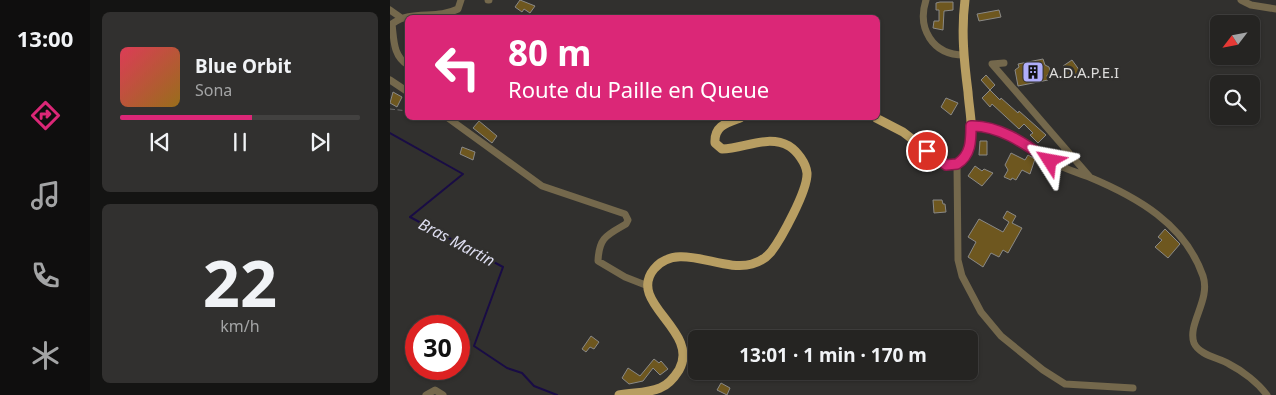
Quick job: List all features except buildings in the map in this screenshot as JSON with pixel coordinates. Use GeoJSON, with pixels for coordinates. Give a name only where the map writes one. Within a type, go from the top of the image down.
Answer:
{"type":"FeatureCollection","features":[{"type":"Feature","properties":{"kind":"main road"},"geometry":{"type":"LineString","coordinates":[[880,120],[903,132],[946,165],[957,164],[967,154],[971,143],[971,126],[962,25],[964,0]]}},
{"type":"Feature","properties":{"kind":"main road"},"geometry":{"type":"LineString","coordinates":[[619,395],[648,392],[668,383],[680,368],[683,357],[679,338],[655,306],[648,286],[650,274],[664,261],[689,257],[738,267],[761,260],[776,244],[802,192],[807,173],[798,152],[780,142],[760,142],[734,149],[722,149],[715,143],[715,134],[722,124],[734,120]]}},
{"type":"Feature","properties":{"kind":"street"},"geometry":{"type":"LineString","coordinates":[[445,15],[458,9],[461,0]]}},
{"type":"Feature","properties":{"kind":"street"},"geometry":{"type":"LineString","coordinates":[[926,0],[923,24],[929,40],[941,48],[964,55]]}},
{"type":"Feature","properties":{"kind":"street"},"geometry":{"type":"LineString","coordinates":[[1241,0],[1251,5],[1276,9]]}},
{"type":"Feature","properties":{"kind":"street"},"geometry":{"type":"LineString","coordinates":[[390,10],[400,17],[405,17]]}},
{"type":"Feature","properties":{"kind":"street"},"geometry":{"type":"LineString","coordinates":[[400,17],[392,24],[395,48],[400,60],[405,63]]}},
{"type":"Feature","properties":{"kind":"street"},"geometry":{"type":"LineString","coordinates":[[1004,63],[992,64],[1091,178]]}},
{"type":"Feature","properties":{"kind":"street"},"geometry":{"type":"LineString","coordinates":[[390,80],[405,90]]}},
{"type":"Feature","properties":{"kind":"street"},"geometry":{"type":"LineString","coordinates":[[451,120],[542,186],[625,214],[628,220],[626,224],[606,236],[599,248],[598,260],[625,277],[648,286]]}},
{"type":"Feature","properties":{"kind":"street"},"geometry":{"type":"LineString","coordinates":[[971,126],[995,130],[1021,142],[1050,161],[1091,178],[1155,211],[1173,228],[1189,248],[1203,276],[1206,288],[1195,328],[1194,342],[1200,351],[1230,364],[1262,387],[1267,395]]}},
{"type":"Feature","properties":{"kind":"street"},"geometry":{"type":"LineString","coordinates":[[957,164],[958,260],[962,276],[981,312],[1001,336],[1043,370],[1065,384],[1133,388]]}},
{"type":"Feature","properties":{"kind":"street"},"geometry":{"type":"LineString","coordinates":[[426,395],[435,390],[443,395]]}},
{"type":"Feature","properties":{"kind":"path"},"geometry":{"type":"LineString","coordinates":[[390,108],[405,110]]}},
{"type":"Feature","properties":{"kind":"waterway","name":"Bras Martin"},"geometry":{"type":"LineString","coordinates":[[390,133],[463,174],[410,217],[503,267],[474,346],[507,368],[522,373],[534,386],[557,395]]}},
{"type":"Feature","properties":{"kind":"place","name":"A.D.A.P.E.I"},"geometry":{"type":"Point","coordinates":[1033,72]}},
{"type":"Feature","properties":{"kind":"route"},"geometry":{"type":"LineString","coordinates":[[927,151],[946,165],[952,166],[957,164],[967,154],[971,143],[971,126],[975,126],[995,130],[1021,142],[1050,161]]}}]}
